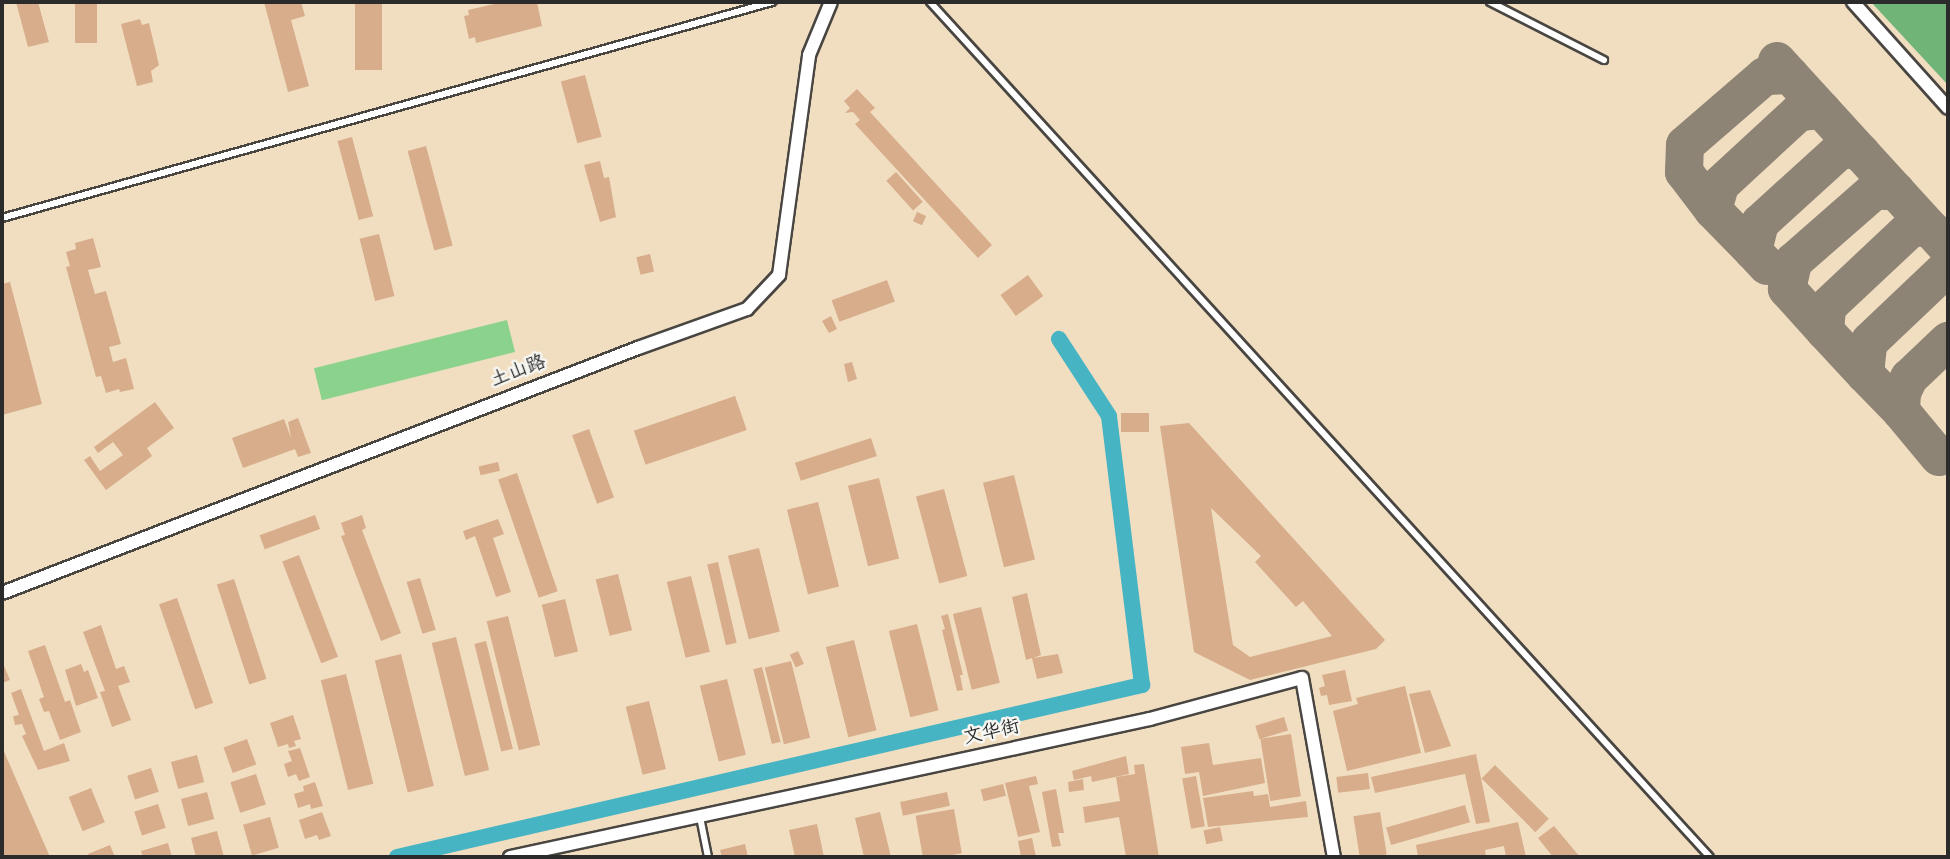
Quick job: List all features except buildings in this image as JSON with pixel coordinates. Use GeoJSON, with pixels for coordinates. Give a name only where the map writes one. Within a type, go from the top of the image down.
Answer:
{"type":"FeatureCollection","features":[{"type":"Feature","properties":{"kind":"street","name":"土山路"},"geometry":{"type":"LineString","coordinates":[[2,593],[625,353],[747,309],[779,275],[809,55],[831,2]]}},
{"type":"Feature","properties":{"kind":"street"},"geometry":{"type":"LineString","coordinates":[[1853,2],[1948,108]]}},
{"type":"Feature","properties":{"kind":"street","name":"文华街"},"geometry":{"type":"LineString","coordinates":[[510,857],[1150,719],[1302,678],[1334,857]]}},
{"type":"Feature","properties":{"kind":"lane"},"geometry":{"type":"LineString","coordinates":[[2,218],[772,2]]}},
{"type":"Feature","properties":{"kind":"lane"},"geometry":{"type":"LineString","coordinates":[[930,2],[1710,857]]}},
{"type":"Feature","properties":{"kind":"lane"},"geometry":{"type":"LineString","coordinates":[[1490,2],[1604,60]]}},
{"type":"Feature","properties":{"kind":"lane"},"geometry":{"type":"LineString","coordinates":[[700,817],[708,857]]}},
{"type":"Feature","properties":{"kind":"green space"},"geometry":{"type":"Polygon","coordinates":[[[1871,2],[1948,2],[1948,85],[1871,2]]]}},
{"type":"Feature","properties":{"kind":"green space"},"geometry":{"type":"Polygon","coordinates":[[[507,320],[515,352],[322,400],[314,368],[507,320]]]}},
{"type":"Feature","properties":{"kind":"waterway"},"geometry":{"type":"LineString","coordinates":[[397,857],[1142,685],[1109,416],[1059,339]]}},
{"type":"Feature","properties":{"kind":"taxiway"},"geometry":{"type":"LineString","coordinates":[[1777,61],[1948,248]]}},
{"type":"Feature","properties":{"kind":"taxiway"},"geometry":{"type":"LineString","coordinates":[[1713,210],[1684,172],[1685,145],[1765,76],[1790,75]]}},
{"type":"Feature","properties":{"kind":"taxiway"},"geometry":{"type":"LineString","coordinates":[[1753,251],[1713,210],[1720,185],[1799,112],[1822,110]]}},
{"type":"Feature","properties":{"kind":"taxiway"},"geometry":{"type":"LineString","coordinates":[[1767,266],[1753,251],[1760,223],[1839,151],[1850,149],[1861,153]]}},
{"type":"Feature","properties":{"kind":"taxiway"},"geometry":{"type":"LineString","coordinates":[[1825,331],[1787,289],[1793,262],[1874,191],[1896,191]]}},
{"type":"Feature","properties":{"kind":"taxiway"},"geometry":{"type":"LineString","coordinates":[[1865,374],[1825,331],[1827,307],[1910,229],[1921,227],[1932,230]]}},
{"type":"Feature","properties":{"kind":"taxiway"},"geometry":{"type":"LineString","coordinates":[[1901,411],[1865,374],[1868,346],[1870,341],[1948,267]]}},
{"type":"Feature","properties":{"kind":"taxiway"},"geometry":{"type":"LineString","coordinates":[[1939,457],[1901,411],[1902,393],[1909,378],[1948,341]]}}]}
